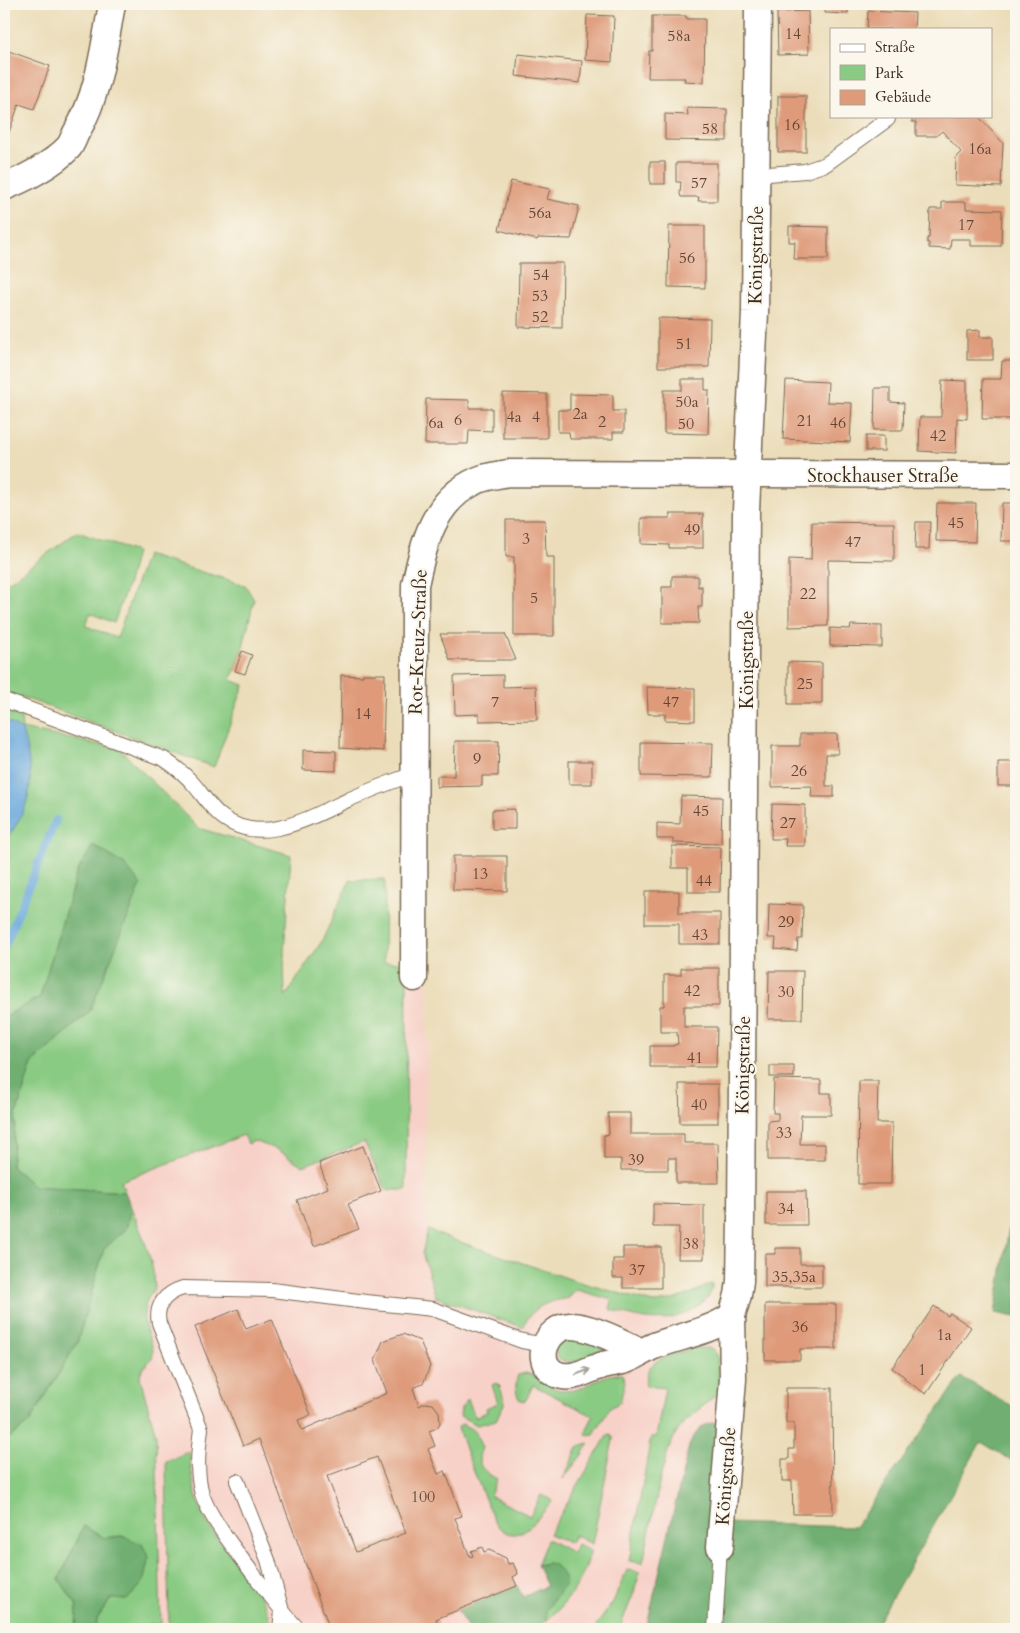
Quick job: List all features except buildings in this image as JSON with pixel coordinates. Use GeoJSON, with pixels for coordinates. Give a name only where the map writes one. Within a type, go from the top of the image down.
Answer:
{"type":"FeatureCollection","features":[{"type":"Feature","properties":{"kind":"street"},"geometry":{"type":"LineString","coordinates":[[4,188],[20,181],[46,165],[69,146],[86,116],[96,86],[112,4]]}},
{"type":"Feature","properties":{"kind":"street","name":"Königstraße"},"geometry":{"type":"LineString","coordinates":[[720,1548],[733,1379],[732,1316],[740,1282],[746,511],[755,312],[758,4]]}},
{"type":"Feature","properties":{"kind":"street","name":"Rot-Kreuz-Straße"},"geometry":{"type":"LineString","coordinates":[[414,978],[415,585],[422,551],[435,518],[453,494],[479,480],[508,473],[749,474]]}},
{"type":"Feature","properties":{"kind":"street","name":"Stockhauser Straße"},"geometry":{"type":"LineString","coordinates":[[749,474],[1016,475]]}},
{"type":"Feature","properties":{"kind":"street"},"geometry":{"type":"LineString","coordinates":[[640,1352],[582,1327],[567,1326],[557,1330],[549,1337],[545,1345],[544,1358],[554,1373],[565,1376],[582,1373],[607,1363],[622,1361],[655,1346],[712,1328],[732,1316]]}},
{"type":"Feature","properties":{"kind":"lane"},"geometry":{"type":"LineString","coordinates":[[756,175],[805,171],[826,164],[888,119]]}},
{"type":"Feature","properties":{"kind":"lane"},"geometry":{"type":"LineString","coordinates":[[4,700],[164,759],[185,775],[222,817],[240,827],[254,830],[287,827],[380,786],[414,774]]}},
{"type":"Feature","properties":{"kind":"lane"},"geometry":{"type":"LineString","coordinates":[[298,1629],[282,1611],[218,1525],[202,1495],[198,1465],[201,1429],[159,1323],[158,1312],[164,1298],[172,1292],[183,1288],[272,1290],[439,1310],[522,1341],[545,1345]]}},
{"type":"Feature","properties":{"kind":"lane"},"geometry":{"type":"LineString","coordinates":[[237,1481],[268,1560],[282,1611],[280,1629]]}},
{"type":"Feature","properties":{"kind":"lane"},"geometry":{"type":"LineString","coordinates":[[714,1629],[720,1548]]}},
{"type":"Feature","properties":{"kind":"shaded area"},"geometry":{"type":"Polygon","coordinates":[[[385,879],[384,962],[407,963],[407,978],[428,979],[426,1130],[428,1230],[576,1281],[653,1303],[664,1303],[699,1291],[712,1283],[719,1388],[717,1395],[718,1423],[689,1446],[646,1629],[4,1629],[4,1442],[29,1423],[77,1343],[104,1248],[131,1207],[121,1181],[285,998],[322,941],[350,880],[385,879]]]}},
{"type":"Feature","properties":{"kind":"green space"},"geometry":{"type":"Polygon","coordinates":[[[77,532],[136,552],[128,583],[114,623],[90,613],[86,626],[117,638],[146,555],[245,585],[254,600],[242,651],[231,680],[244,685],[214,767],[19,696],[22,729],[120,749],[198,828],[291,855],[284,952],[285,997],[322,941],[350,880],[385,879],[384,962],[407,963],[406,1190],[386,1190],[364,1142],[303,1166],[278,1150],[254,1141],[248,1144],[244,1135],[121,1181],[125,1192],[34,1186],[11,1166],[16,1115],[32,1063],[90,1011],[125,865],[93,845],[77,872],[40,997],[4,1017],[4,585],[77,532]]]}},
{"type":"Feature","properties":{"kind":"green space"},"geometry":{"type":"Polygon","coordinates":[[[93,845],[125,865],[141,885],[90,1011],[32,1063],[16,1115],[11,1166],[34,1186],[125,1192],[131,1207],[126,1229],[104,1249],[77,1343],[29,1423],[4,1442],[4,1017],[40,997],[77,872],[93,845]]]}},
{"type":"Feature","properties":{"kind":"green space"},"geometry":{"type":"Polygon","coordinates":[[[1016,1185],[1016,1317],[995,1313],[1016,1185]]]}},
{"type":"Feature","properties":{"kind":"green space"},"geometry":{"type":"Polygon","coordinates":[[[131,1207],[150,1256],[155,1288],[148,1298],[144,1315],[153,1355],[142,1370],[140,1378],[156,1435],[161,1625],[148,1624],[144,1629],[96,1629],[97,1619],[111,1599],[122,1536],[103,1538],[84,1526],[59,1579],[77,1606],[76,1629],[4,1629],[4,1442],[29,1423],[77,1343],[104,1248],[126,1229],[131,1207]]]}},
{"type":"Feature","properties":{"kind":"green space"},"geometry":{"type":"Polygon","coordinates":[[[428,1230],[576,1281],[653,1303],[669,1301],[684,1296],[712,1283],[712,1290],[705,1300],[688,1312],[677,1317],[655,1320],[633,1317],[610,1309],[612,1300],[577,1290],[569,1298],[547,1303],[537,1309],[522,1327],[436,1297],[422,1253],[428,1230]]]}},
{"type":"Feature","properties":{"kind":"green space"},"geometry":{"type":"Polygon","coordinates":[[[573,1335],[604,1349],[575,1361],[570,1362],[558,1359],[554,1346],[573,1335]]]}},
{"type":"Feature","properties":{"kind":"green space"},"geometry":{"type":"Polygon","coordinates":[[[694,1348],[711,1348],[717,1354],[719,1392],[685,1422],[676,1433],[661,1475],[643,1563],[629,1561],[651,1437],[656,1437],[665,1388],[645,1386],[647,1373],[651,1366],[662,1358],[694,1348]]]}},
{"type":"Feature","properties":{"kind":"green space"},"geometry":{"type":"Polygon","coordinates":[[[526,1373],[556,1389],[568,1391],[581,1388],[613,1374],[622,1374],[625,1382],[620,1402],[610,1408],[594,1434],[587,1435],[586,1432],[593,1416],[533,1385],[526,1400],[519,1399],[516,1390],[517,1378],[518,1375],[526,1373]]]}},
{"type":"Feature","properties":{"kind":"green space"},"geometry":{"type":"Polygon","coordinates":[[[961,1377],[1016,1408],[1016,1463],[981,1442],[874,1629],[646,1629],[689,1446],[700,1429],[708,1424],[718,1423],[726,1523],[855,1527],[961,1377]]]}},
{"type":"Feature","properties":{"kind":"green space"},"geometry":{"type":"Polygon","coordinates":[[[499,1384],[505,1402],[496,1420],[477,1425],[460,1416],[461,1408],[468,1399],[475,1417],[487,1412],[486,1408],[498,1403],[492,1385],[499,1384]]]}},
{"type":"Feature","properties":{"kind":"green space"},"geometry":{"type":"Polygon","coordinates":[[[462,1424],[475,1431],[482,1448],[479,1459],[480,1463],[484,1470],[497,1479],[490,1496],[530,1516],[541,1495],[551,1499],[552,1502],[526,1530],[510,1534],[502,1530],[494,1521],[458,1428],[462,1424]]]}},
{"type":"Feature","properties":{"kind":"green space"},"geometry":{"type":"Polygon","coordinates":[[[607,1436],[613,1437],[613,1440],[592,1544],[574,1535],[570,1543],[549,1534],[607,1436]]]}},
{"type":"Feature","properties":{"kind":"green space"},"geometry":{"type":"Polygon","coordinates":[[[589,1443],[581,1456],[563,1479],[579,1446],[589,1443]]]}},
{"type":"Feature","properties":{"kind":"green space"},"geometry":{"type":"Polygon","coordinates":[[[189,1451],[196,1495],[206,1521],[256,1588],[264,1602],[271,1629],[181,1629],[169,1626],[166,1462],[189,1451]]]}},
{"type":"Feature","properties":{"kind":"green space"},"geometry":{"type":"Polygon","coordinates":[[[84,1526],[103,1538],[122,1536],[142,1544],[149,1557],[143,1583],[127,1600],[111,1599],[97,1619],[96,1629],[76,1629],[77,1606],[59,1579],[84,1526]]]}},
{"type":"Feature","properties":{"kind":"green space"},"geometry":{"type":"Polygon","coordinates":[[[547,1540],[573,1553],[577,1544],[590,1551],[590,1553],[584,1572],[574,1590],[561,1607],[546,1621],[546,1610],[566,1582],[547,1563],[537,1565],[547,1540]]]}},
{"type":"Feature","properties":{"kind":"green space"},"geometry":{"type":"Polygon","coordinates":[[[547,1563],[559,1569],[566,1583],[546,1610],[546,1621],[539,1629],[469,1629],[457,1611],[517,1586],[523,1597],[547,1586],[537,1565],[547,1563]]]}},
{"type":"Feature","properties":{"kind":"green space"},"geometry":{"type":"Polygon","coordinates":[[[627,1570],[640,1572],[620,1627],[618,1629],[594,1629],[613,1602],[627,1570]]]}},
{"type":"Feature","properties":{"kind":"green space"},"geometry":{"type":"Polygon","coordinates":[[[148,1624],[181,1628],[181,1629],[144,1629],[148,1624]]]}},
{"type":"Feature","properties":{"kind":"water"},"geometry":{"type":"Polygon","coordinates":[[[4,720],[22,730],[30,776],[27,801],[22,814],[4,842],[4,720]]]}},
{"type":"Feature","properties":{"kind":"waterway"},"geometry":{"type":"LineString","coordinates":[[4,948],[56,820]]}}]}
